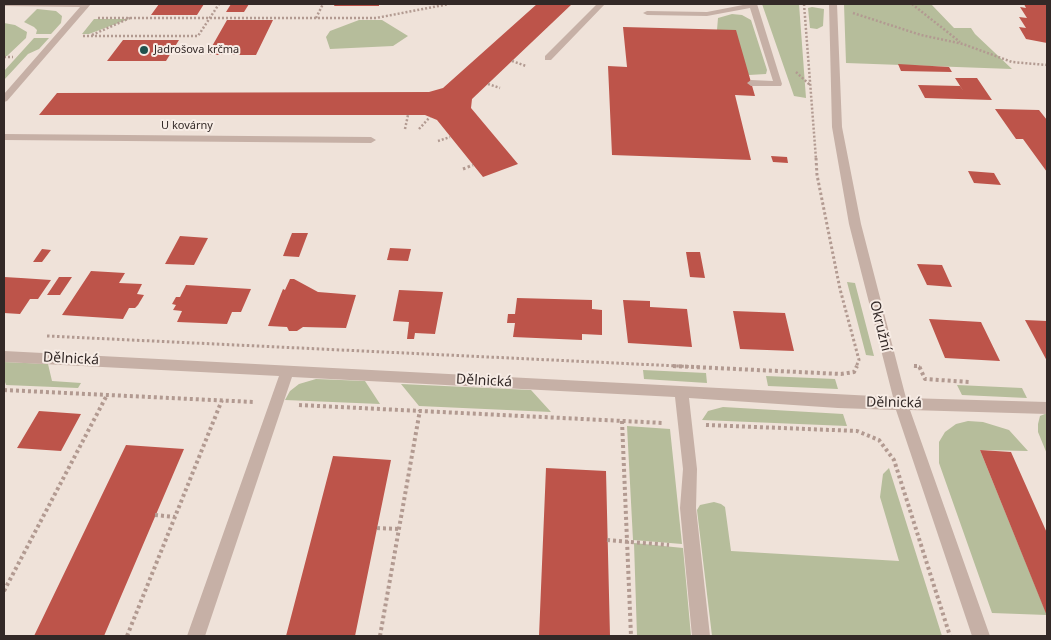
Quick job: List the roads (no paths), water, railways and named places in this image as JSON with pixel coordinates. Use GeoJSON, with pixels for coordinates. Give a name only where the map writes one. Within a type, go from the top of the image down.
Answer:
{"type":"FeatureCollection","features":[{"type":"Feature","properties":{"kind":"street"},"geometry":{"type":"LineString","coordinates":[[4,4],[86,4]]}},
{"type":"Feature","properties":{"kind":"street"},"geometry":{"type":"LineString","coordinates":[[4,99],[86,4]]}},
{"type":"Feature","properties":{"kind":"street"},"geometry":{"type":"LineString","coordinates":[[548,58],[601,4]]}},
{"type":"Feature","properties":{"kind":"street"},"geometry":{"type":"LineString","coordinates":[[647,13],[707,14],[753,4],[778,84],[751,84]]}},
{"type":"Feature","properties":{"kind":"street","name":"Okružní"},"geometry":{"type":"LineString","coordinates":[[833,4],[835,91],[842,160],[855,224],[901,403],[981,636]]}},
{"type":"Feature","properties":{"kind":"street","name":"U kovárny"},"geometry":{"type":"LineString","coordinates":[[4,136],[370,140]]}},
{"type":"Feature","properties":{"kind":"street","name":"Dělnická"},"geometry":{"type":"LineString","coordinates":[[4,356],[681,391],[838,402],[1047,408]]}},
{"type":"Feature","properties":{"kind":"street"},"geometry":{"type":"LineString","coordinates":[[196,636],[288,371]]}},
{"type":"Feature","properties":{"kind":"street"},"geometry":{"type":"LineString","coordinates":[[681,391],[690,469],[690,520],[701,636]]}},
{"type":"Feature","properties":{"kind":"place","name":"Jadrošova krčma"},"geometry":{"type":"Point","coordinates":[144,50]}}]}
